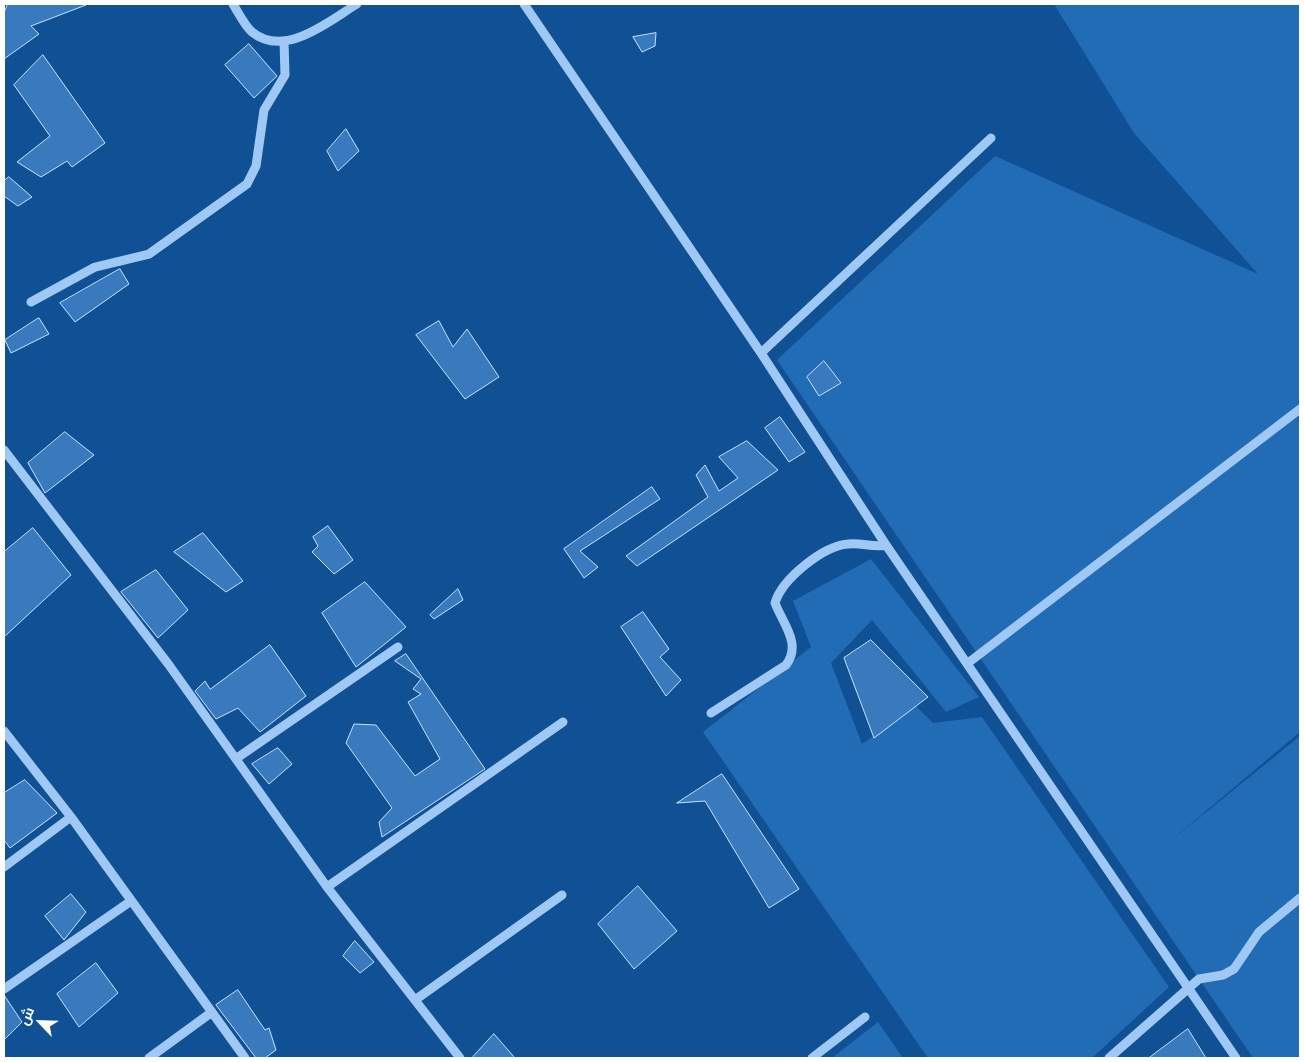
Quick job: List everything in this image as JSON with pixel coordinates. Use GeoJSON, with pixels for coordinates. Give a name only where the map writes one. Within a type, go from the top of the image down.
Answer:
{"type":"FeatureCollection","features":[{"type":"Feature","properties":{"kind":"street"},"geometry":{"type":"LineString","coordinates":[[232,4],[252,32],[268,39],[284,41],[306,34],[357,4]]}},
{"type":"Feature","properties":{"kind":"street"},"geometry":{"type":"LineString","coordinates":[[524,4],[760,353],[886,545],[1236,1058]]}},
{"type":"Feature","properties":{"kind":"street"},"geometry":{"type":"LineString","coordinates":[[531,14],[534,4]]}},
{"type":"Feature","properties":{"kind":"street"},"geometry":{"type":"LineString","coordinates":[[31,302],[95,267],[149,254],[247,184],[256,166],[264,110],[285,75],[284,41]]}},
{"type":"Feature","properties":{"kind":"street"},"geometry":{"type":"LineString","coordinates":[[760,353],[992,138]]}},
{"type":"Feature","properties":{"kind":"street"},"geometry":{"type":"LineString","coordinates":[[968,663],[1300,409]]}},
{"type":"Feature","properties":{"kind":"street"},"geometry":{"type":"LineString","coordinates":[[4,450],[169,665],[327,886],[460,1058]]}},
{"type":"Feature","properties":{"kind":"street"},"geometry":{"type":"LineString","coordinates":[[711,713],[786,664],[791,658],[791,636],[775,603],[778,594],[788,581],[807,564],[831,549],[848,544],[878,547],[886,545]]}},
{"type":"Feature","properties":{"kind":"street"},"geometry":{"type":"LineString","coordinates":[[237,758],[398,647]]}},
{"type":"Feature","properties":{"kind":"street"},"geometry":{"type":"LineString","coordinates":[[327,886],[563,722]]}},
{"type":"Feature","properties":{"kind":"street"},"geometry":{"type":"LineString","coordinates":[[4,732],[71,817],[246,1058]]}},
{"type":"Feature","properties":{"kind":"street"},"geometry":{"type":"LineString","coordinates":[[4,867],[71,817]]}},
{"type":"Feature","properties":{"kind":"street"},"geometry":{"type":"LineString","coordinates":[[416,1000],[562,895]]}},
{"type":"Feature","properties":{"kind":"street"},"geometry":{"type":"LineString","coordinates":[[1109,1058],[1199,979],[1223,975],[1234,969],[1259,932],[1300,898]]}},
{"type":"Feature","properties":{"kind":"street"},"geometry":{"type":"LineString","coordinates":[[4,988],[131,901]]}},
{"type":"Feature","properties":{"kind":"street"},"geometry":{"type":"LineString","coordinates":[[149,1058],[212,1012]]}},
{"type":"Feature","properties":{"kind":"street"},"geometry":{"type":"LineString","coordinates":[[812,1058],[865,1017]]}},
{"type":"Feature","properties":{"kind":"shaded area"},"geometry":{"type":"Polygon","coordinates":[[[1054,4],[1300,4],[1300,732],[1168,843],[1300,736],[1300,1058],[1253,1058],[777,360],[995,156],[1258,274],[1134,133],[1054,4]]]}},
{"type":"Feature","properties":{"kind":"shaded area"},"geometry":{"type":"Polygon","coordinates":[[[871,559],[979,697],[946,712],[872,620],[831,663],[862,744],[916,706],[933,723],[982,717],[1169,987],[1092,1058],[928,1058],[703,732],[811,647],[793,601],[871,559]]]}},
{"type":"Feature","properties":{"kind":"shaded area"},"geometry":{"type":"Polygon","coordinates":[[[878,1022],[903,1058],[832,1058],[878,1022]]]}},
{"type":"Feature","properties":{"kind":"building"},"geometry":{"type":"Polygon","coordinates":[[[8,4],[86,5],[31,26],[39,34],[4,59],[4,13],[8,4]]]}},
{"type":"Feature","properties":{"kind":"building"},"geometry":{"type":"Polygon","coordinates":[[[656,33],[655,46],[642,52],[633,37],[656,33]]]}},
{"type":"Feature","properties":{"kind":"building"},"geometry":{"type":"Polygon","coordinates":[[[249,44],[277,76],[254,98],[225,65],[249,44]]]}},
{"type":"Feature","properties":{"kind":"building"},"geometry":{"type":"Polygon","coordinates":[[[43,55],[105,143],[72,167],[67,161],[41,177],[17,162],[50,136],[14,85],[43,55]]]}},
{"type":"Feature","properties":{"kind":"building"},"geometry":{"type":"Polygon","coordinates":[[[346,129],[359,151],[338,171],[327,151],[346,129]]]}},
{"type":"Feature","properties":{"kind":"building"},"geometry":{"type":"Polygon","coordinates":[[[9,177],[32,197],[18,206],[4,196],[4,181],[9,177]]]}},
{"type":"Feature","properties":{"kind":"building"},"geometry":{"type":"Polygon","coordinates":[[[120,269],[129,284],[75,322],[60,303],[120,269]]]}},
{"type":"Feature","properties":{"kind":"building"},"geometry":{"type":"Polygon","coordinates":[[[39,318],[49,334],[11,353],[5,340],[39,318]]]}},
{"type":"Feature","properties":{"kind":"building"},"geometry":{"type":"Polygon","coordinates":[[[439,321],[453,347],[467,329],[499,377],[465,399],[416,335],[439,321]]]}},
{"type":"Feature","properties":{"kind":"building"},"geometry":{"type":"Polygon","coordinates":[[[824,361],[841,383],[819,396],[807,377],[824,361]]]}},
{"type":"Feature","properties":{"kind":"building"},"geometry":{"type":"Polygon","coordinates":[[[780,417],[805,452],[789,462],[765,428],[780,417]]]}},
{"type":"Feature","properties":{"kind":"building"},"geometry":{"type":"Polygon","coordinates":[[[65,432],[94,455],[45,493],[28,463],[65,432]]]}},
{"type":"Feature","properties":{"kind":"building"},"geometry":{"type":"Polygon","coordinates":[[[747,441],[778,470],[637,566],[626,556],[708,497],[696,475],[705,465],[719,491],[738,478],[719,457],[747,441]]]}},
{"type":"Feature","properties":{"kind":"building"},"geometry":{"type":"Polygon","coordinates":[[[652,487],[660,499],[580,551],[598,567],[584,578],[564,549],[652,487]]]}},
{"type":"Feature","properties":{"kind":"building"},"geometry":{"type":"Polygon","coordinates":[[[328,526],[353,560],[334,574],[312,552],[318,546],[313,537],[328,526]]]}},
{"type":"Feature","properties":{"kind":"building"},"geometry":{"type":"Polygon","coordinates":[[[33,528],[71,575],[4,637],[4,552],[33,528]]]}},
{"type":"Feature","properties":{"kind":"building"},"geometry":{"type":"Polygon","coordinates":[[[203,533],[243,581],[226,592],[174,552],[203,533]]]}},
{"type":"Feature","properties":{"kind":"building"},"geometry":{"type":"Polygon","coordinates":[[[156,570],[188,610],[158,638],[121,592],[156,570]]]}},
{"type":"Feature","properties":{"kind":"building"},"geometry":{"type":"Polygon","coordinates":[[[365,582],[406,627],[356,667],[322,613],[365,582]]]}},
{"type":"Feature","properties":{"kind":"building"},"geometry":{"type":"Polygon","coordinates":[[[458,589],[463,600],[434,619],[430,615],[458,589]]]}},
{"type":"Feature","properties":{"kind":"building"},"geometry":{"type":"Polygon","coordinates":[[[643,612],[669,649],[660,657],[681,680],[666,696],[621,627],[643,612]]]}},
{"type":"Feature","properties":{"kind":"building"},"geometry":{"type":"Polygon","coordinates":[[[871,640],[928,697],[874,738],[844,658],[871,640]]]}},
{"type":"Feature","properties":{"kind":"building"},"geometry":{"type":"Polygon","coordinates":[[[270,645],[306,696],[260,732],[238,708],[216,719],[195,691],[205,681],[210,689],[270,645]]]}},
{"type":"Feature","properties":{"kind":"building"},"geometry":{"type":"Polygon","coordinates":[[[406,654],[485,769],[382,837],[379,822],[392,808],[346,743],[354,724],[376,725],[415,776],[440,759],[408,702],[421,694],[413,689],[421,679],[395,661],[406,654]]]}},
{"type":"Feature","properties":{"kind":"building"},"geometry":{"type":"Polygon","coordinates":[[[278,748],[292,764],[269,784],[252,764],[278,748]]]}},
{"type":"Feature","properties":{"kind":"building"},"geometry":{"type":"Polygon","coordinates":[[[722,774],[799,889],[769,908],[705,801],[677,803],[722,774]]]}},
{"type":"Feature","properties":{"kind":"building"},"geometry":{"type":"Polygon","coordinates":[[[25,780],[57,813],[10,848],[4,840],[4,793],[25,780]]]}},
{"type":"Feature","properties":{"kind":"building"},"geometry":{"type":"Polygon","coordinates":[[[638,886],[677,931],[634,969],[598,924],[638,886]]]}},
{"type":"Feature","properties":{"kind":"building"},"geometry":{"type":"Polygon","coordinates":[[[71,894],[86,912],[64,940],[45,916],[71,894]]]}},
{"type":"Feature","properties":{"kind":"building"},"geometry":{"type":"Polygon","coordinates":[[[355,941],[374,962],[360,973],[343,956],[355,941]]]}},
{"type":"Feature","properties":{"kind":"building"},"geometry":{"type":"Polygon","coordinates":[[[96,963],[118,993],[79,1027],[57,994],[96,963]]]}},
{"type":"Feature","properties":{"kind":"building"},"geometry":{"type":"Polygon","coordinates":[[[238,990],[265,1030],[269,1028],[276,1050],[265,1058],[256,1058],[216,1005],[238,990]]]}},
{"type":"Feature","properties":{"kind":"building"},"geometry":{"type":"Polygon","coordinates":[[[4,995],[22,1022],[4,1040],[4,995]]]}},
{"type":"Feature","properties":{"kind":"building"},"geometry":{"type":"Polygon","coordinates":[[[1188,1029],[1206,1058],[1149,1058],[1188,1029]]]}},
{"type":"Feature","properties":{"kind":"building"},"geometry":{"type":"Polygon","coordinates":[[[494,1034],[515,1058],[472,1058],[494,1034]]]}}]}
